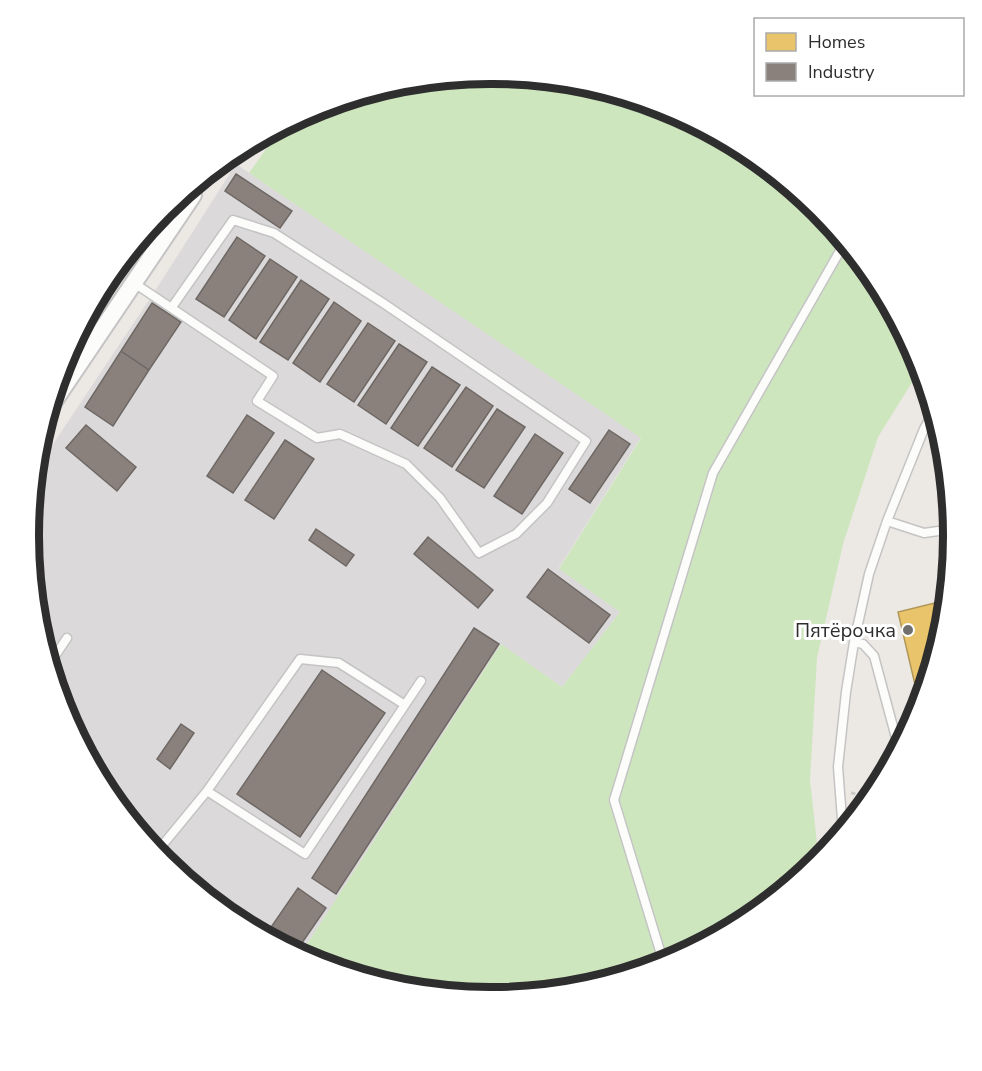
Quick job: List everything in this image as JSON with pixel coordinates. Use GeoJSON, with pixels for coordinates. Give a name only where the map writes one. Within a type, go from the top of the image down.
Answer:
{"type":"FeatureCollection","features":[{"type":"Feature","properties":{"kind":"street"},"geometry":{"type":"LineString","coordinates":[[65,385],[134,283],[181,207]]}},
{"type":"Feature","properties":{"kind":"lane"},"geometry":{"type":"LineString","coordinates":[[134,283],[273,376],[257,401],[317,438],[340,434],[406,464],[440,498],[479,553],[516,534],[547,503],[586,441],[383,303],[274,233],[233,220],[172,307]]}},
{"type":"Feature","properties":{"kind":"lane"},"geometry":{"type":"LineString","coordinates":[[661,954],[614,800],[713,473],[841,249]]}},
{"type":"Feature","properties":{"kind":"lane"},"geometry":{"type":"LineString","coordinates":[[842,820],[838,767],[854,642],[869,574],[887,521],[928,421]]}},
{"type":"Feature","properties":{"kind":"lane"},"geometry":{"type":"LineString","coordinates":[[887,521],[924,533],[943,530]]}},
{"type":"Feature","properties":{"kind":"lane"},"geometry":{"type":"LineString","coordinates":[[55,656],[67,638]]}},
{"type":"Feature","properties":{"kind":"lane"},"geometry":{"type":"LineString","coordinates":[[854,642],[863,644],[874,656],[895,736]]}},
{"type":"Feature","properties":{"kind":"lane"},"geometry":{"type":"LineString","coordinates":[[162,846],[207,791],[300,659],[339,663],[405,705]]}},
{"type":"Feature","properties":{"kind":"lane"},"geometry":{"type":"LineString","coordinates":[[207,791],[304,854],[421,681]]}},
{"type":"Feature","properties":{"kind":"path"},"geometry":{"type":"LineString","coordinates":[[840,791],[862,794]]}},
{"type":"Feature","properties":{"kind":"shaded area"},"geometry":{"type":"Polygon","coordinates":[[[236,164],[641,437],[559,568],[620,612],[562,687],[501,644],[305,947],[265,927],[216,894],[171,855],[151,834],[115,787],[100,762],[73,708],[54,652],[40,565],[40,506],[47,453],[236,164]]]}},
{"type":"Feature","properties":{"kind":"green space"},"geometry":{"type":"Polygon","coordinates":[[[461,84],[521,84],[579,92],[636,107],[664,118],[717,144],[742,160],[766,177],[811,216],[850,260],[867,284],[896,336],[915,378],[878,437],[843,544],[817,658],[810,780],[818,848],[789,875],[742,911],[691,941],[636,964],[579,979],[521,987],[461,987],[403,979],[346,964],[305,947],[501,644],[562,687],[620,612],[559,569],[641,438],[249,173],[272,140],[318,118],[374,99],[432,87],[461,84]]]}},
{"type":"Feature","properties":{"kind":"building: Homes"},"geometry":{"type":"Polygon","coordinates":[[[938,602],[928,652],[916,689],[898,612],[938,602]]]}},
{"type":"Feature","properties":{"kind":"building: Industry"},"geometry":{"type":"Polygon","coordinates":[[[236,174],[292,211],[280,228],[225,191],[236,174]]]}},
{"type":"Feature","properties":{"kind":"building: Industry"},"geometry":{"type":"Polygon","coordinates":[[[237,237],[265,256],[224,317],[196,299],[237,237]]]}},
{"type":"Feature","properties":{"kind":"building: Industry"},"geometry":{"type":"Polygon","coordinates":[[[270,259],[297,277],[256,339],[229,320],[270,259]]]}},
{"type":"Feature","properties":{"kind":"building: Industry"},"geometry":{"type":"Polygon","coordinates":[[[301,280],[329,299],[288,360],[260,342],[301,280]]]}},
{"type":"Feature","properties":{"kind":"building: Industry"},"geometry":{"type":"Polygon","coordinates":[[[334,302],[361,321],[320,382],[293,363],[334,302]]]}},
{"type":"Feature","properties":{"kind":"building: Industry"},"geometry":{"type":"Polygon","coordinates":[[[152,303],[181,322],[149,370],[121,351],[152,303]]]}},
{"type":"Feature","properties":{"kind":"building: Industry"},"geometry":{"type":"Polygon","coordinates":[[[368,323],[395,341],[354,402],[327,384],[368,323]]]}},
{"type":"Feature","properties":{"kind":"building: Industry"},"geometry":{"type":"Polygon","coordinates":[[[399,344],[427,362],[386,424],[358,405],[399,344]]]}},
{"type":"Feature","properties":{"kind":"building: Industry"},"geometry":{"type":"Polygon","coordinates":[[[121,351],[149,370],[113,426],[85,407],[121,351]]]}},
{"type":"Feature","properties":{"kind":"building: Industry"},"geometry":{"type":"Polygon","coordinates":[[[432,367],[460,385],[418,446],[391,428],[432,367]]]}},
{"type":"Feature","properties":{"kind":"building: Industry"},"geometry":{"type":"Polygon","coordinates":[[[466,387],[493,406],[452,467],[424,448],[466,387]]]}},
{"type":"Feature","properties":{"kind":"building: Industry"},"geometry":{"type":"Polygon","coordinates":[[[497,409],[525,427],[484,488],[456,470],[497,409]]]}},
{"type":"Feature","properties":{"kind":"building: Industry"},"geometry":{"type":"Polygon","coordinates":[[[247,415],[274,433],[233,493],[207,476],[247,415]]]}},
{"type":"Feature","properties":{"kind":"building: Industry"},"geometry":{"type":"Polygon","coordinates":[[[86,425],[136,467],[117,491],[66,448],[86,425]]]}},
{"type":"Feature","properties":{"kind":"building: Industry"},"geometry":{"type":"Polygon","coordinates":[[[609,430],[630,444],[590,503],[569,489],[609,430]]]}},
{"type":"Feature","properties":{"kind":"building: Industry"},"geometry":{"type":"Polygon","coordinates":[[[535,434],[563,453],[522,514],[494,496],[535,434]]]}},
{"type":"Feature","properties":{"kind":"building: Industry"},"geometry":{"type":"Polygon","coordinates":[[[285,440],[314,459],[274,519],[245,500],[285,440]]]}},
{"type":"Feature","properties":{"kind":"building: Industry"},"geometry":{"type":"Polygon","coordinates":[[[316,529],[354,555],[346,566],[309,540],[316,529]]]}},
{"type":"Feature","properties":{"kind":"building: Industry"},"geometry":{"type":"Polygon","coordinates":[[[428,537],[493,590],[478,608],[414,554],[428,537]]]}},
{"type":"Feature","properties":{"kind":"building: Industry"},"geometry":{"type":"Polygon","coordinates":[[[548,569],[610,615],[589,643],[527,597],[548,569]]]}},
{"type":"Feature","properties":{"kind":"building: Industry"},"geometry":{"type":"Polygon","coordinates":[[[474,628],[499,644],[336,894],[312,878],[474,628]]]}},
{"type":"Feature","properties":{"kind":"building: Industry"},"geometry":{"type":"Polygon","coordinates":[[[322,670],[385,713],[300,837],[237,794],[322,670]]]}},
{"type":"Feature","properties":{"kind":"building: Industry"},"geometry":{"type":"Polygon","coordinates":[[[181,724],[194,733],[170,769],[157,759],[181,724]]]}},
{"type":"Feature","properties":{"kind":"building: Industry"},"geometry":{"type":"Polygon","coordinates":[[[298,888],[326,908],[300,945],[270,929],[298,888]]]}},
{"type":"Feature","properties":{"kind":"place","name":"Пятёрочка"},"geometry":{"type":"Point","coordinates":[908,630]}}]}
